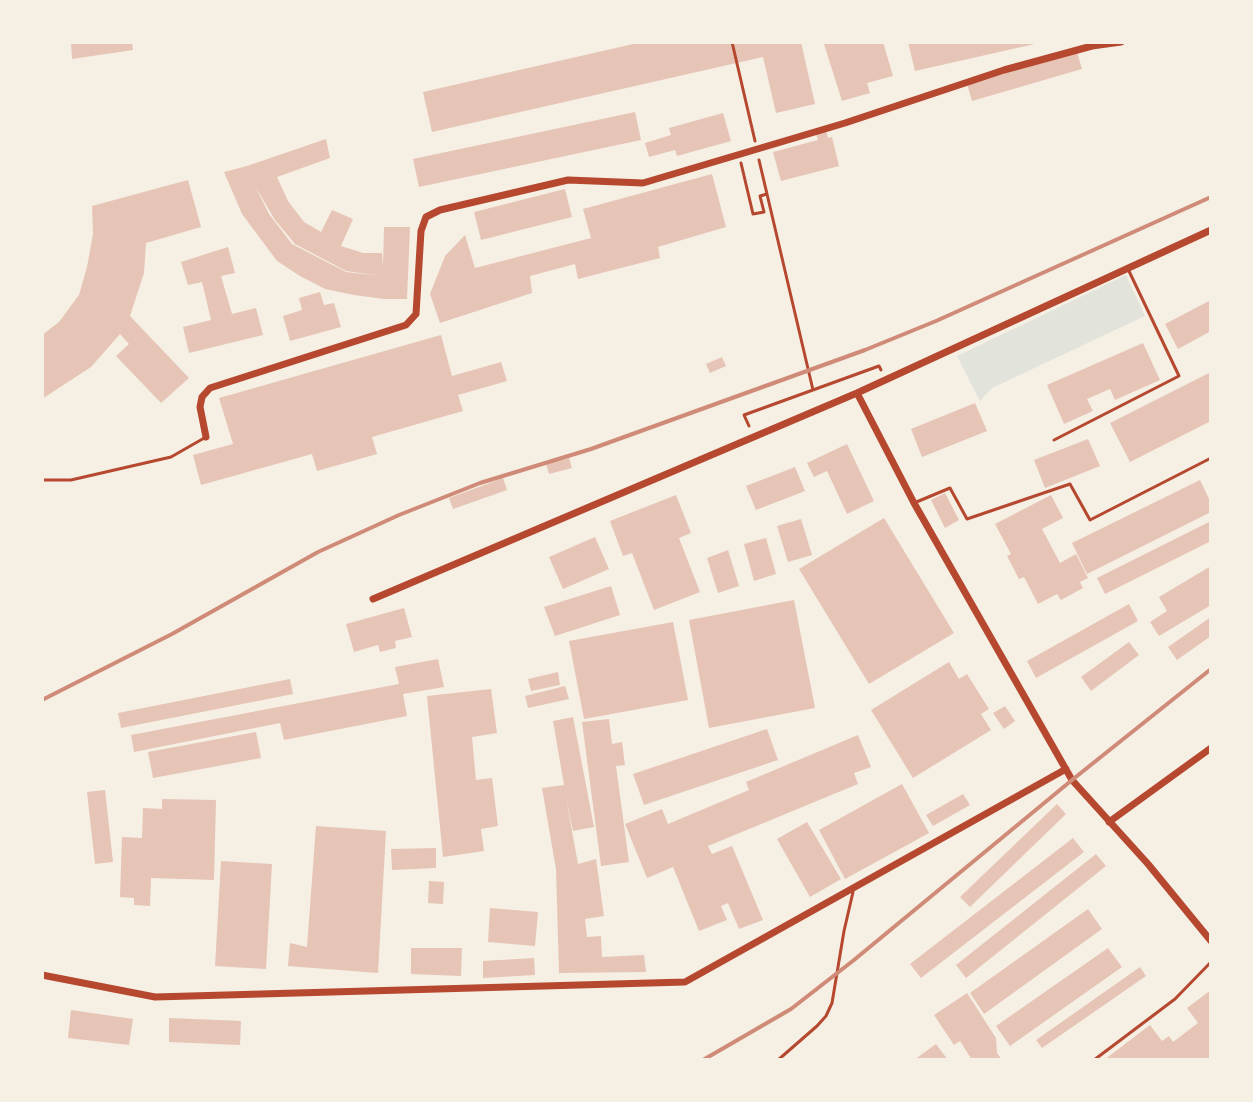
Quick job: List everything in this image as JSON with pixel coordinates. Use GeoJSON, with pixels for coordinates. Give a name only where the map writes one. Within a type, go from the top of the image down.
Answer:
{"type":"FeatureCollection","features":[{"type":"Feature","properties":{"kind":"street"},"geometry":{"type":"LineString","coordinates":[[206,437],[200,407],[202,397],[210,388],[406,325],[416,314],[421,231],[426,217],[440,210],[568,180],[643,183],[845,123],[1004,70],[1092,46],[1121,42]]}},
{"type":"Feature","properties":{"kind":"street"},"geometry":{"type":"LineString","coordinates":[[373,599],[857,393],[1211,230]]}},
{"type":"Feature","properties":{"kind":"street"},"geometry":{"type":"LineString","coordinates":[[857,393],[914,503],[1072,780],[1148,864],[1211,941]]}},
{"type":"Feature","properties":{"kind":"street"},"geometry":{"type":"LineString","coordinates":[[1109,822],[1211,748]]}},
{"type":"Feature","properties":{"kind":"street"},"geometry":{"type":"LineString","coordinates":[[42,975],[155,997],[685,982],[1066,769]]}},
{"type":"Feature","properties":{"kind":"lane"},"geometry":{"type":"LineString","coordinates":[[1054,440],[1179,376],[1128,269]]}},
{"type":"Feature","properties":{"kind":"lane"},"geometry":{"type":"LineString","coordinates":[[42,480],[71,480],[171,457],[206,437]]}},
{"type":"Feature","properties":{"kind":"lane"},"geometry":{"type":"LineString","coordinates":[[914,503],[950,488],[967,519],[1070,484],[1090,520],[1211,458]]}},
{"type":"Feature","properties":{"kind":"lane"},"geometry":{"type":"LineString","coordinates":[[778,1060],[817,1026],[832,1003],[854,888]]}},
{"type":"Feature","properties":{"kind":"lane"},"geometry":{"type":"LineString","coordinates":[[1094,1060],[1175,999],[1211,962]]}},
{"type":"Feature","properties":{"kind":"path"},"geometry":{"type":"LineString","coordinates":[[732,42],[813,390]]}},
{"type":"Feature","properties":{"kind":"path"},"geometry":{"type":"LineString","coordinates":[[741,162],[753,214],[764,212],[760,196],[767,194]]}},
{"type":"Feature","properties":{"kind":"path"},"geometry":{"type":"LineString","coordinates":[[744,415],[879,366]]}},
{"type":"Feature","properties":{"kind":"shaded area"},"geometry":{"type":"Polygon","coordinates":[[[1126,275],[1145,316],[992,388],[980,401],[957,356],[1126,275]]]}},
{"type":"Feature","properties":{"kind":"building"},"geometry":{"type":"Polygon","coordinates":[[[71,42],[132,42],[133,50],[72,59],[71,42]]]}},
{"type":"Feature","properties":{"kind":"building"},"geometry":{"type":"Polygon","coordinates":[[[642,42],[801,42],[815,104],[776,113],[763,57],[432,132],[423,92],[642,42]]]}},
{"type":"Feature","properties":{"kind":"building"},"geometry":{"type":"Polygon","coordinates":[[[883,42],[893,76],[867,83],[870,93],[842,101],[824,44],[883,42]]]}},
{"type":"Feature","properties":{"kind":"building"},"geometry":{"type":"Polygon","coordinates":[[[908,42],[1039,42],[1039,43],[915,71],[908,42]]]}},
{"type":"Feature","properties":{"kind":"building"},"geometry":{"type":"Polygon","coordinates":[[[1077,52],[1082,69],[972,101],[967,84],[1077,52]]]}},
{"type":"Feature","properties":{"kind":"building"},"geometry":{"type":"Polygon","coordinates":[[[635,112],[641,140],[419,187],[413,159],[635,112]]]}},
{"type":"Feature","properties":{"kind":"building"},"geometry":{"type":"Polygon","coordinates":[[[723,113],[731,141],[677,156],[675,150],[649,157],[645,143],[671,135],[669,128],[723,113]]]}},
{"type":"Feature","properties":{"kind":"building"},"geometry":{"type":"Polygon","coordinates":[[[826,131],[828,138],[832,137],[839,166],[781,181],[773,152],[818,140],[816,134],[826,131]]]}},
{"type":"Feature","properties":{"kind":"building"},"geometry":{"type":"Polygon","coordinates":[[[326,139],[330,158],[277,177],[288,201],[304,222],[321,232],[332,210],[353,219],[341,246],[363,253],[382,253],[383,267],[384,227],[410,227],[407,299],[384,299],[325,289],[277,261],[242,214],[224,172],[326,139]],[[255,186],[269,214],[292,244],[346,272],[382,276],[346,271],[295,244],[275,220],[255,186]]]}},
{"type":"Feature","properties":{"kind":"building"},"geometry":{"type":"Polygon","coordinates":[[[712,174],[726,227],[658,247],[660,258],[578,279],[575,264],[530,276],[532,293],[440,323],[430,294],[445,256],[465,235],[475,268],[591,238],[583,209],[712,174]]]}},
{"type":"Feature","properties":{"kind":"building"},"geometry":{"type":"Polygon","coordinates":[[[188,180],[201,227],[146,243],[144,273],[130,316],[189,378],[161,403],[116,356],[129,344],[120,334],[91,367],[42,399],[42,335],[59,322],[79,295],[93,234],[92,206],[188,180]]]}},
{"type":"Feature","properties":{"kind":"building"},"geometry":{"type":"Polygon","coordinates":[[[565,189],[572,217],[481,240],[474,212],[565,189]]]}},
{"type":"Feature","properties":{"kind":"building"},"geometry":{"type":"Polygon","coordinates":[[[228,247],[235,273],[221,276],[232,314],[256,308],[263,335],[189,353],[183,327],[211,320],[202,282],[188,285],[181,262],[228,247]]]}},
{"type":"Feature","properties":{"kind":"building"},"geometry":{"type":"Polygon","coordinates":[[[320,292],[324,305],[334,303],[341,327],[290,341],[283,316],[302,310],[299,298],[320,292]]]}},
{"type":"Feature","properties":{"kind":"building"},"geometry":{"type":"Polygon","coordinates":[[[1211,300],[1211,331],[1178,349],[1165,324],[1211,300]]]}},
{"type":"Feature","properties":{"kind":"building"},"geometry":{"type":"Polygon","coordinates":[[[441,335],[452,376],[501,362],[507,381],[458,395],[463,411],[372,437],[377,454],[317,471],[312,454],[201,485],[193,455],[233,444],[219,398],[441,335]]]}},
{"type":"Feature","properties":{"kind":"building"},"geometry":{"type":"Polygon","coordinates":[[[1143,343],[1160,380],[1115,400],[1110,389],[1087,399],[1093,411],[1064,424],[1047,385],[1143,343]]]}},
{"type":"Feature","properties":{"kind":"building"},"geometry":{"type":"Polygon","coordinates":[[[722,357],[726,366],[710,373],[706,364],[722,357]]]}},
{"type":"Feature","properties":{"kind":"building"},"geometry":{"type":"Polygon","coordinates":[[[1211,372],[1211,421],[1130,462],[1110,423],[1211,372]]]}},
{"type":"Feature","properties":{"kind":"building"},"geometry":{"type":"Polygon","coordinates":[[[975,403],[987,431],[922,457],[911,429],[975,403]]]}},
{"type":"Feature","properties":{"kind":"building"},"geometry":{"type":"Polygon","coordinates":[[[1088,439],[1100,466],[1045,488],[1034,460],[1088,439]]]}},
{"type":"Feature","properties":{"kind":"building"},"geometry":{"type":"Polygon","coordinates":[[[847,444],[874,501],[847,514],[827,471],[814,477],[807,463],[847,444]]]}},
{"type":"Feature","properties":{"kind":"building"},"geometry":{"type":"Polygon","coordinates":[[[569,458],[572,468],[549,474],[546,464],[569,458]]]}},
{"type":"Feature","properties":{"kind":"building"},"geometry":{"type":"Polygon","coordinates":[[[795,467],[805,491],[756,510],[746,486],[795,467]]]}},
{"type":"Feature","properties":{"kind":"building"},"geometry":{"type":"Polygon","coordinates":[[[503,478],[507,490],[453,509],[449,498],[503,478]]]}},
{"type":"Feature","properties":{"kind":"building"},"geometry":{"type":"Polygon","coordinates":[[[1200,480],[1211,503],[1211,512],[1087,574],[1072,543],[1200,480]]]}},
{"type":"Feature","properties":{"kind":"building"},"geometry":{"type":"Polygon","coordinates":[[[945,493],[959,520],[945,528],[931,500],[945,493]]]}},
{"type":"Feature","properties":{"kind":"building"},"geometry":{"type":"Polygon","coordinates":[[[676,495],[691,533],[679,538],[700,592],[654,610],[632,553],[623,556],[610,521],[676,495]]]}},
{"type":"Feature","properties":{"kind":"building"},"geometry":{"type":"Polygon","coordinates":[[[1051,495],[1063,518],[1042,529],[1060,563],[1076,554],[1088,578],[1080,582],[1083,588],[1061,600],[1057,594],[1038,604],[1024,577],[1019,579],[1007,556],[1011,554],[995,524],[1051,495]]]}},
{"type":"Feature","properties":{"kind":"building"},"geometry":{"type":"Polygon","coordinates":[[[884,518],[954,633],[869,684],[799,569],[884,518]]]}},
{"type":"Feature","properties":{"kind":"building"},"geometry":{"type":"Polygon","coordinates":[[[801,519],[812,555],[788,562],[777,526],[801,519]]]}},
{"type":"Feature","properties":{"kind":"building"},"geometry":{"type":"Polygon","coordinates":[[[1211,521],[1211,541],[1105,594],[1097,578],[1211,521]]]}},
{"type":"Feature","properties":{"kind":"building"},"geometry":{"type":"Polygon","coordinates":[[[595,537],[609,569],[563,589],[549,557],[595,537]]]}},
{"type":"Feature","properties":{"kind":"building"},"geometry":{"type":"Polygon","coordinates":[[[766,538],[776,574],[754,581],[744,544],[766,538]]]}},
{"type":"Feature","properties":{"kind":"building"},"geometry":{"type":"Polygon","coordinates":[[[728,550],[739,586],[718,593],[707,558],[728,550]]]}},
{"type":"Feature","properties":{"kind":"building"},"geometry":{"type":"Polygon","coordinates":[[[1211,566],[1211,605],[1159,636],[1150,622],[1167,611],[1159,597],[1211,566]]]}},
{"type":"Feature","properties":{"kind":"building"},"geometry":{"type":"Polygon","coordinates":[[[611,586],[620,615],[555,636],[544,607],[611,586]]]}},
{"type":"Feature","properties":{"kind":"building"},"geometry":{"type":"Polygon","coordinates":[[[794,600],[815,708],[709,728],[689,620],[794,600]]]}},
{"type":"Feature","properties":{"kind":"building"},"geometry":{"type":"Polygon","coordinates":[[[1129,604],[1138,621],[1036,678],[1027,661],[1129,604]]]}},
{"type":"Feature","properties":{"kind":"building"},"geometry":{"type":"Polygon","coordinates":[[[404,608],[412,637],[395,641],[396,648],[380,652],[378,645],[354,652],[346,624],[404,608]]]}},
{"type":"Feature","properties":{"kind":"building"},"geometry":{"type":"Polygon","coordinates":[[[1211,617],[1211,636],[1177,660],[1168,647],[1211,617]]]}},
{"type":"Feature","properties":{"kind":"building"},"geometry":{"type":"Polygon","coordinates":[[[673,622],[688,700],[584,719],[569,641],[673,622]]]}},
{"type":"Feature","properties":{"kind":"building"},"geometry":{"type":"Polygon","coordinates":[[[1129,642],[1139,655],[1091,691],[1081,677],[1129,642]]]}},
{"type":"Feature","properties":{"kind":"building"},"geometry":{"type":"Polygon","coordinates":[[[438,659],[444,687],[403,694],[407,716],[284,740],[280,723],[134,752],[131,735],[399,684],[395,667],[438,659]]]}},
{"type":"Feature","properties":{"kind":"building"},"geometry":{"type":"Polygon","coordinates":[[[949,662],[959,679],[967,674],[989,709],[981,714],[991,730],[913,778],[871,710],[949,662]]]}},
{"type":"Feature","properties":{"kind":"building"},"geometry":{"type":"Polygon","coordinates":[[[558,672],[560,685],[531,691],[528,679],[558,672]]]}},
{"type":"Feature","properties":{"kind":"building"},"geometry":{"type":"Polygon","coordinates":[[[290,679],[293,694],[121,728],[118,713],[290,679]]]}},
{"type":"Feature","properties":{"kind":"building"},"geometry":{"type":"Polygon","coordinates":[[[565,686],[569,699],[528,708],[525,696],[565,686]]]}},
{"type":"Feature","properties":{"kind":"building"},"geometry":{"type":"Polygon","coordinates":[[[491,689],[497,733],[472,737],[476,780],[492,778],[498,826],[481,829],[484,851],[443,857],[427,696],[491,689]]]}},
{"type":"Feature","properties":{"kind":"building"},"geometry":{"type":"Polygon","coordinates":[[[1005,706],[1015,721],[1004,729],[993,713],[1005,706]]]}},
{"type":"Feature","properties":{"kind":"building"},"geometry":{"type":"Polygon","coordinates":[[[573,717],[594,827],[573,831],[566,798],[578,864],[596,859],[604,916],[585,919],[587,937],[601,936],[602,957],[644,955],[646,972],[559,973],[556,869],[542,788],[564,785],[553,721],[573,717]]]}},
{"type":"Feature","properties":{"kind":"building"},"geometry":{"type":"Polygon","coordinates":[[[609,719],[612,744],[622,742],[625,765],[616,766],[629,862],[601,866],[582,722],[609,719]]]}},
{"type":"Feature","properties":{"kind":"building"},"geometry":{"type":"Polygon","coordinates":[[[767,729],[778,760],[644,805],[633,774],[767,729]]]}},
{"type":"Feature","properties":{"kind":"building"},"geometry":{"type":"Polygon","coordinates":[[[256,732],[261,758],[153,778],[148,752],[256,732]]]}},
{"type":"Feature","properties":{"kind":"building"},"geometry":{"type":"Polygon","coordinates":[[[858,735],[871,767],[854,773],[858,784],[708,846],[712,854],[732,846],[763,920],[739,929],[728,903],[721,906],[727,920],[699,931],[673,867],[647,878],[625,824],[662,809],[668,824],[749,790],[746,782],[858,735]]]}},
{"type":"Feature","properties":{"kind":"building"},"geometry":{"type":"Polygon","coordinates":[[[902,784],[929,833],[845,879],[819,830],[902,784]]]}},
{"type":"Feature","properties":{"kind":"building"},"geometry":{"type":"Polygon","coordinates":[[[105,790],[113,862],[95,864],[87,792],[105,790]]]}},
{"type":"Feature","properties":{"kind":"building"},"geometry":{"type":"Polygon","coordinates":[[[963,794],[970,805],[933,826],[926,815],[963,794]]]}},
{"type":"Feature","properties":{"kind":"building"},"geometry":{"type":"Polygon","coordinates":[[[162,799],[216,800],[214,880],[151,878],[150,906],[134,905],[134,898],[120,897],[122,837],[142,838],[143,808],[162,809],[162,799]]]}},
{"type":"Feature","properties":{"kind":"building"},"geometry":{"type":"Polygon","coordinates":[[[1057,804],[1066,814],[970,907],[960,897],[1057,804]]]}},
{"type":"Feature","properties":{"kind":"building"},"geometry":{"type":"Polygon","coordinates":[[[807,822],[841,879],[810,897],[777,839],[807,822]]]}},
{"type":"Feature","properties":{"kind":"building"},"geometry":{"type":"Polygon","coordinates":[[[316,826],[386,831],[378,973],[288,966],[290,943],[307,947],[316,826]]]}},
{"type":"Feature","properties":{"kind":"building"},"geometry":{"type":"Polygon","coordinates":[[[1073,838],[1084,852],[921,978],[910,964],[1073,838]]]}},
{"type":"Feature","properties":{"kind":"building"},"geometry":{"type":"Polygon","coordinates":[[[436,848],[436,868],[392,870],[391,849],[436,848]]]}},
{"type":"Feature","properties":{"kind":"building"},"geometry":{"type":"Polygon","coordinates":[[[1096,854],[1106,866],[966,978],[956,965],[1096,854]]]}},
{"type":"Feature","properties":{"kind":"building"},"geometry":{"type":"Polygon","coordinates":[[[221,861],[272,864],[266,969],[215,966],[221,861]]]}},
{"type":"Feature","properties":{"kind":"building"},"geometry":{"type":"Polygon","coordinates":[[[429,881],[444,882],[443,904],[428,903],[429,881]]]}},
{"type":"Feature","properties":{"kind":"building"},"geometry":{"type":"Polygon","coordinates":[[[490,908],[538,912],[535,946],[488,942],[490,908]]]}},
{"type":"Feature","properties":{"kind":"building"},"geometry":{"type":"Polygon","coordinates":[[[1088,909],[1102,929],[984,1014],[970,993],[1088,909]]]}},
{"type":"Feature","properties":{"kind":"building"},"geometry":{"type":"Polygon","coordinates":[[[411,948],[462,948],[461,976],[411,974],[411,948]]]}},
{"type":"Feature","properties":{"kind":"building"},"geometry":{"type":"Polygon","coordinates":[[[1108,948],[1122,967],[1010,1046],[996,1026],[1108,948]]]}},
{"type":"Feature","properties":{"kind":"building"},"geometry":{"type":"Polygon","coordinates":[[[534,958],[535,975],[483,978],[483,961],[534,958]]]}},
{"type":"Feature","properties":{"kind":"building"},"geometry":{"type":"Polygon","coordinates":[[[1140,967],[1146,976],[1042,1048],[1036,1040],[1140,967]]]}},
{"type":"Feature","properties":{"kind":"building"},"geometry":{"type":"Polygon","coordinates":[[[1211,990],[1211,1060],[1104,1060],[1150,1025],[1162,1041],[1169,1036],[1173,1042],[1198,1023],[1187,1008],[1211,990]]]}},
{"type":"Feature","properties":{"kind":"building"},"geometry":{"type":"Polygon","coordinates":[[[967,993],[996,1038],[997,1053],[1002,1060],[972,1060],[960,1041],[954,1045],[934,1015],[967,993]]]}},
{"type":"Feature","properties":{"kind":"building"},"geometry":{"type":"Polygon","coordinates":[[[71,1010],[133,1019],[129,1045],[68,1038],[71,1010]]]}},
{"type":"Feature","properties":{"kind":"building"},"geometry":{"type":"Polygon","coordinates":[[[169,1018],[241,1021],[240,1045],[169,1042],[169,1018]]]}},
{"type":"Feature","properties":{"kind":"building"},"geometry":{"type":"Polygon","coordinates":[[[936,1044],[948,1060],[914,1060],[936,1044]]]}},
{"type":"Feature","properties":{"kind":"railway"},"geometry":{"type":"LineString","coordinates":[[42,700],[172,634],[318,552],[399,515],[480,483],[591,449],[865,350],[1211,197]]}},
{"type":"Feature","properties":{"kind":"railway"},"geometry":{"type":"LineString","coordinates":[[703,1060],[791,1009],[1211,669]]}}]}
